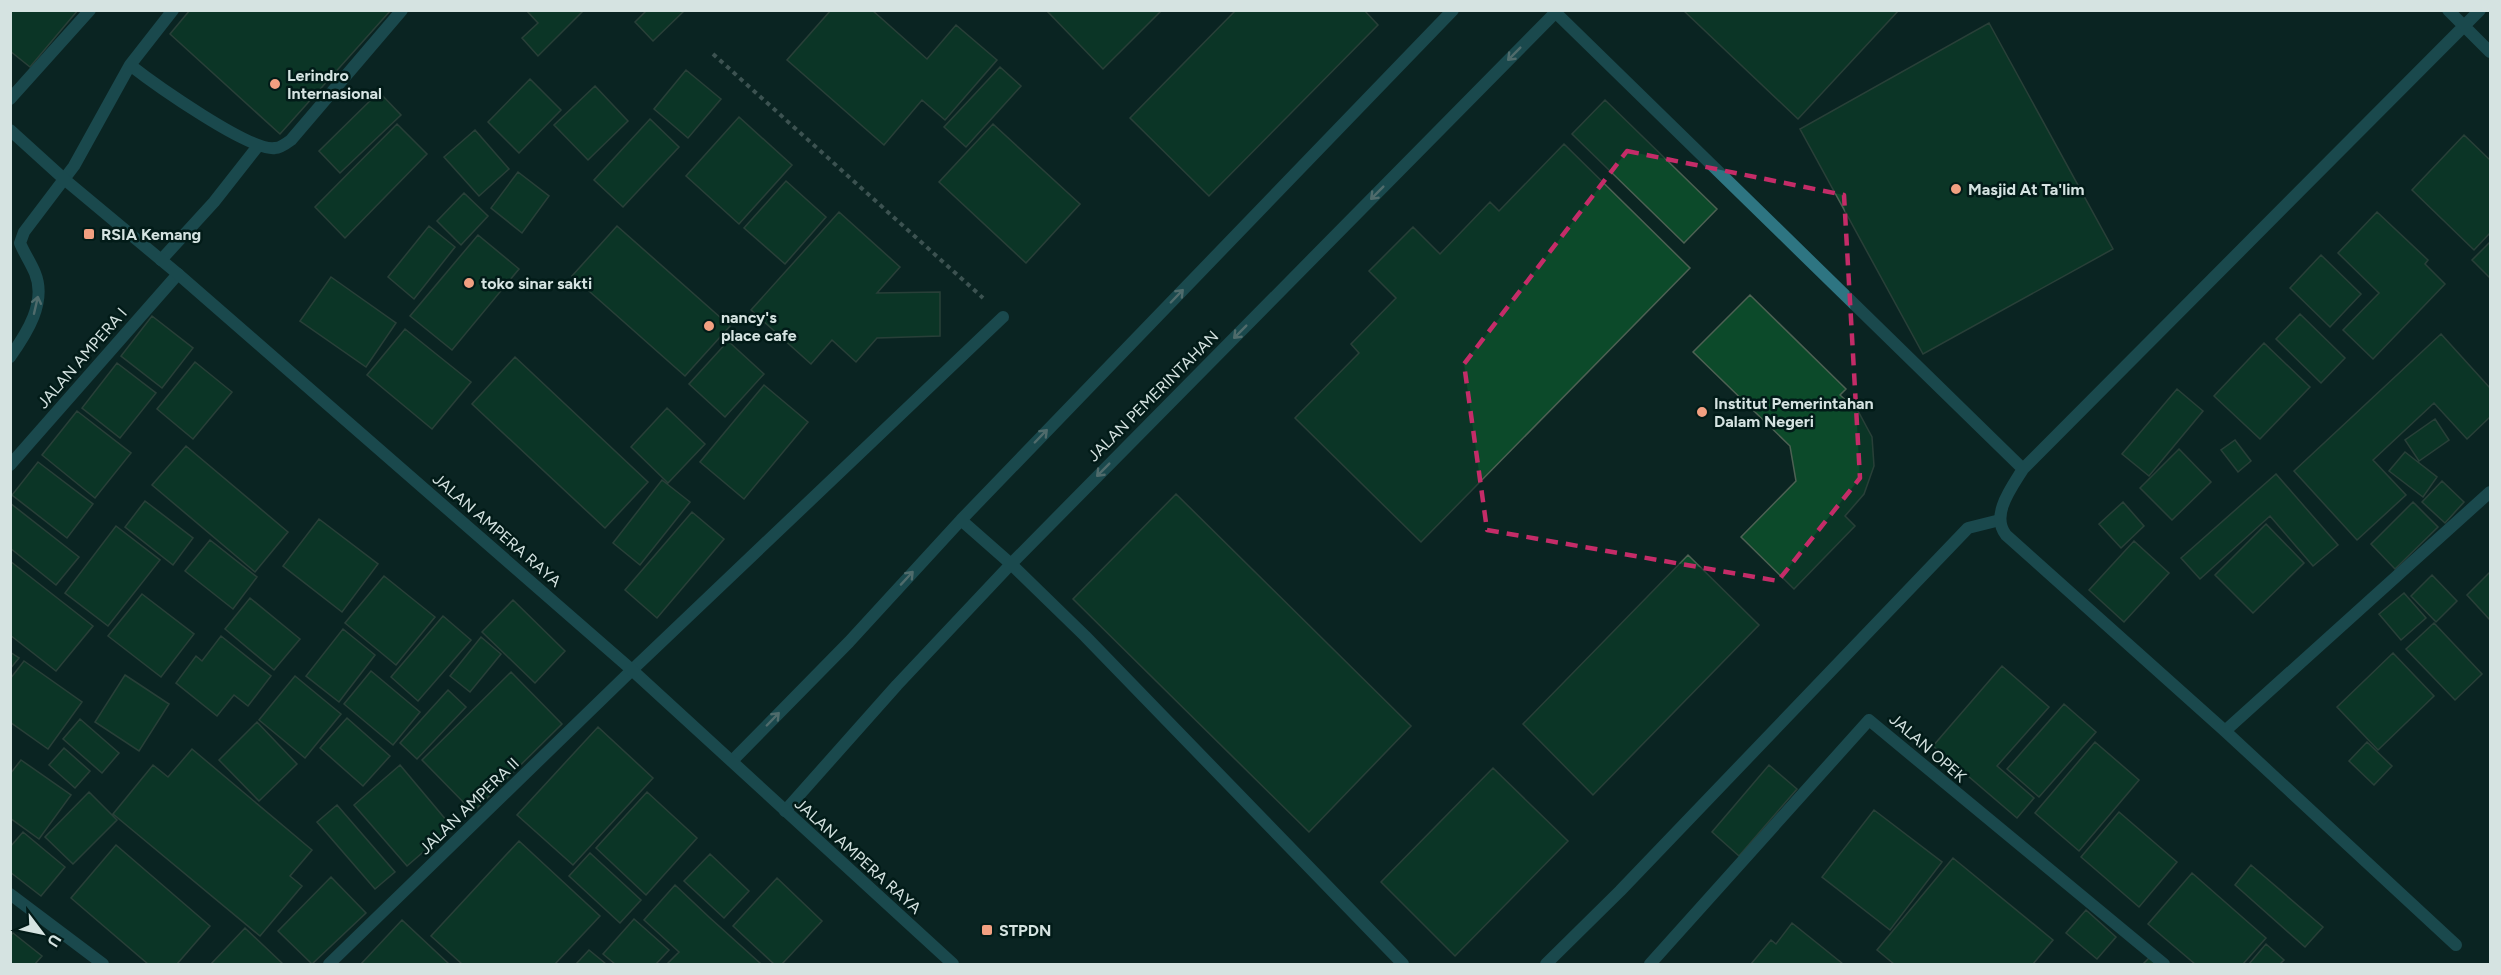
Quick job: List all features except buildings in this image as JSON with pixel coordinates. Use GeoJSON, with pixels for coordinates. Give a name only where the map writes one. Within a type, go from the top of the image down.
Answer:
{"type":"FeatureCollection","features":[{"type":"Feature","properties":{"kind":"street"},"geometry":{"type":"LineString","coordinates":[[10,99],[90,10]]}},
{"type":"Feature","properties":{"kind":"street"},"geometry":{"type":"LineString","coordinates":[[10,357],[32,321],[39,297],[36,274],[20,243],[24,232],[74,166],[130,65],[173,10]]}},
{"type":"Feature","properties":{"kind":"street"},"geometry":{"type":"LineString","coordinates":[[130,65],[171,96],[258,147],[275,148],[291,140],[402,10]]}},
{"type":"Feature","properties":{"kind":"street"},"geometry":{"type":"LineString","coordinates":[[732,761],[849,642],[961,519],[1454,10]]}},
{"type":"Feature","properties":{"kind":"street"},"geometry":{"type":"LineString","coordinates":[[2448,10],[2490,52]]}},
{"type":"Feature","properties":{"kind":"street"},"geometry":{"type":"LineString","coordinates":[[2456,945],[2225,731],[2006,535],[2000,520],[2008,492],[2023,469],[2480,10]]}},
{"type":"Feature","properties":{"kind":"street"},"geometry":{"type":"LineString","coordinates":[[1554,12],[2023,469]]}},
{"type":"Feature","properties":{"kind":"street","name":"JALAN PEMERINTAHAN"},"geometry":{"type":"LineString","coordinates":[[785,812],[897,685],[1011,564],[1554,12]]}},
{"type":"Feature","properties":{"kind":"street","name":"JALAN AMPERA RAYA"},"geometry":{"type":"LineString","coordinates":[[10,130],[632,670],[953,964]]}},
{"type":"Feature","properties":{"kind":"street"},"geometry":{"type":"LineString","coordinates":[[161,260],[214,202],[258,147]]}},
{"type":"Feature","properties":{"kind":"street","name":"JALAN AMPERA I"},"geometry":{"type":"LineString","coordinates":[[10,465],[178,274]]}},
{"type":"Feature","properties":{"kind":"street","name":"JALAN AMPERA II"},"geometry":{"type":"LineString","coordinates":[[329,964],[632,670],[1003,316]]}},
{"type":"Feature","properties":{"kind":"street"},"geometry":{"type":"LineString","coordinates":[[2225,731],[2490,492]]}},
{"type":"Feature","properties":{"kind":"street"},"geometry":{"type":"LineString","coordinates":[[961,519],[1085,636],[1403,964]]}},
{"type":"Feature","properties":{"kind":"street"},"geometry":{"type":"LineString","coordinates":[[1546,964],[1620,891],[1968,528],[2000,520]]}},
{"type":"Feature","properties":{"kind":"street","name":"JALAN OPEK"},"geometry":{"type":"LineString","coordinates":[[1650,964],[1869,720],[2164,964]]}},
{"type":"Feature","properties":{"kind":"street"},"geometry":{"type":"LineString","coordinates":[[10,894],[103,964]]}},
{"type":"Feature","properties":{"kind":"path"},"geometry":{"type":"LineString","coordinates":[[713,54],[1003,316]]}},
{"type":"Feature","properties":{"kind":"highlighted area"},"geometry":{"type":"Polygon","coordinates":[[[1627,151],[1844,195],[1860,478],[1778,581],[1487,530],[1464,364],[1627,151]]]}},
{"type":"Feature","properties":{"kind":"place","name":"Lerindro Internasional"},"geometry":{"type":"Point","coordinates":[275,84]}},
{"type":"Feature","properties":{"kind":"place","name":"Masjid At Ta'lim"},"geometry":{"type":"Point","coordinates":[1956,189]}},
{"type":"Feature","properties":{"kind":"place","name":"RSIA Kemang"},"geometry":{"type":"Point","coordinates":[89,234]}},
{"type":"Feature","properties":{"kind":"place","name":"toko sinar sakti"},"geometry":{"type":"Point","coordinates":[469,283]}},
{"type":"Feature","properties":{"kind":"place","name":"nancy's place cafe"},"geometry":{"type":"Point","coordinates":[709,326]}},
{"type":"Feature","properties":{"kind":"place","name":"Institut Pemerintahan Dalam Negeri"},"geometry":{"type":"Point","coordinates":[1702,412]}},
{"type":"Feature","properties":{"kind":"place","name":"STPDN"},"geometry":{"type":"Point","coordinates":[987,930]}}]}
